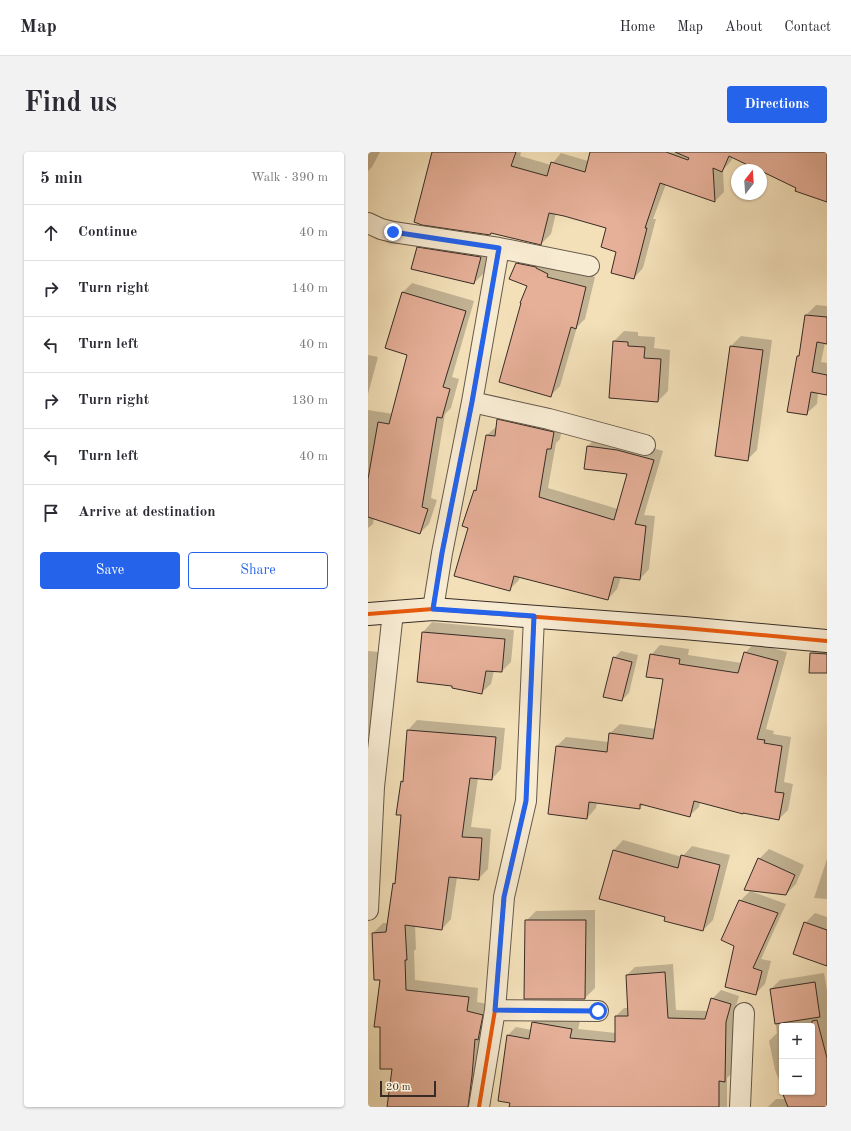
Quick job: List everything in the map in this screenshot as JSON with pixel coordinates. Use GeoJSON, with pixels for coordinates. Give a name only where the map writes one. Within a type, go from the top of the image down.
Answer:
{"type":"FeatureCollection","features":[{"type":"Feature","properties":{"kind":"street"},"geometry":{"type":"LineString","coordinates":[[368,223],[381,229],[393,232],[499,248],[589,266]]}},
{"type":"Feature","properties":{"kind":"street"},"geometry":{"type":"LineString","coordinates":[[433,609],[442,553],[472,402],[499,248]]}},
{"type":"Feature","properties":{"kind":"street"},"geometry":{"type":"LineString","coordinates":[[472,402],[645,445]]}},
{"type":"Feature","properties":{"kind":"street"},"geometry":{"type":"LineString","coordinates":[[368,614],[433,609],[827,641]]}},
{"type":"Feature","properties":{"kind":"street"},"geometry":{"type":"LineString","coordinates":[[368,904],[371,788],[394,612]]}},
{"type":"Feature","properties":{"kind":"street"},"geometry":{"type":"LineString","coordinates":[[479,1107],[495,1010],[504,897],[526,801],[534,616]]}},
{"type":"Feature","properties":{"kind":"street"},"geometry":{"type":"LineString","coordinates":[[495,1010],[598,1011]]}},
{"type":"Feature","properties":{"kind":"street"},"geometry":{"type":"LineString","coordinates":[[740,1107],[744,1012]]}},
{"type":"Feature","properties":{"kind":"building"},"geometry":{"type":"Polygon","coordinates":[[[432,152],[516,152],[511,166],[547,176],[551,162],[585,172],[590,152],[666,152],[688,160],[689,158],[675,152],[827,152],[827,202],[795,191],[796,188],[767,174],[767,164],[746,164],[729,156],[722,172],[713,168],[715,202],[660,183],[645,228],[647,228],[634,279],[611,273],[616,252],[601,247],[606,228],[564,216],[549,213],[541,245],[491,233],[490,235],[422,225],[414,222],[432,152]]]}},
{"type":"Feature","properties":{"kind":"building"},"geometry":{"type":"Polygon","coordinates":[[[417,247],[481,257],[474,284],[411,269],[417,247]]]}},
{"type":"Feature","properties":{"kind":"building"},"geometry":{"type":"Polygon","coordinates":[[[516,263],[536,267],[548,274],[547,277],[586,287],[576,329],[571,327],[551,397],[499,382],[520,303],[527,286],[509,279],[516,263]]]}},
{"type":"Feature","properties":{"kind":"building"},"geometry":{"type":"Polygon","coordinates":[[[402,292],[466,311],[443,387],[450,389],[442,418],[437,417],[422,507],[428,509],[420,534],[368,517],[368,479],[378,422],[389,424],[407,355],[385,348],[402,292]]]}},
{"type":"Feature","properties":{"kind":"building"},"geometry":{"type":"Polygon","coordinates":[[[805,315],[827,317],[827,344],[817,342],[812,372],[827,375],[827,395],[811,392],[807,415],[787,412],[797,356],[799,356],[805,315]]]}},
{"type":"Feature","properties":{"kind":"building"},"geometry":{"type":"Polygon","coordinates":[[[613,341],[628,342],[628,346],[645,347],[644,358],[661,359],[658,402],[609,398],[613,341]]]}},
{"type":"Feature","properties":{"kind":"building"},"geometry":{"type":"Polygon","coordinates":[[[730,346],[763,350],[748,461],[715,456],[730,346]]]}},
{"type":"Feature","properties":{"kind":"building"},"geometry":{"type":"Polygon","coordinates":[[[497,419],[554,432],[551,449],[547,449],[539,497],[614,520],[627,474],[584,469],[587,446],[617,450],[654,460],[635,524],[646,526],[640,580],[614,577],[608,600],[514,576],[510,591],[454,576],[468,528],[462,526],[474,490],[476,491],[486,435],[495,436],[497,419]]]}},
{"type":"Feature","properties":{"kind":"building"},"geometry":{"type":"Polygon","coordinates":[[[422,632],[505,639],[502,672],[486,671],[482,694],[452,688],[452,686],[417,682],[422,632]]]}},
{"type":"Feature","properties":{"kind":"building"},"geometry":{"type":"Polygon","coordinates":[[[744,652],[778,661],[757,739],[765,740],[764,743],[782,746],[775,792],[784,793],[779,820],[743,814],[694,801],[690,817],[640,804],[640,809],[589,802],[587,819],[548,814],[556,746],[607,752],[609,733],[653,739],[663,679],[646,677],[650,654],[680,659],[679,664],[738,673],[744,652]]]}},
{"type":"Feature","properties":{"kind":"building"},"geometry":{"type":"Polygon","coordinates":[[[810,653],[827,654],[827,673],[809,673],[810,653]]]}},
{"type":"Feature","properties":{"kind":"building"},"geometry":{"type":"Polygon","coordinates":[[[613,657],[632,662],[622,701],[603,697],[613,657]]]}},
{"type":"Feature","properties":{"kind":"building"},"geometry":{"type":"Polygon","coordinates":[[[407,730],[496,737],[492,780],[470,778],[462,837],[482,838],[479,880],[449,877],[442,930],[405,925],[407,960],[405,960],[406,990],[469,997],[467,1011],[483,1015],[478,1040],[475,1039],[468,1107],[387,1107],[392,1069],[380,1069],[380,1027],[374,1027],[380,980],[374,980],[372,933],[386,932],[393,883],[395,884],[401,815],[396,815],[401,781],[403,782],[407,730]]]}},
{"type":"Feature","properties":{"kind":"building"},"geometry":{"type":"Polygon","coordinates":[[[613,850],[678,868],[681,855],[720,865],[703,931],[664,921],[665,917],[599,899],[613,850]]]}},
{"type":"Feature","properties":{"kind":"building"},"geometry":{"type":"Polygon","coordinates":[[[758,858],[795,875],[786,895],[744,890],[758,858]]]}},
{"type":"Feature","properties":{"kind":"building"},"geometry":{"type":"Polygon","coordinates":[[[739,900],[778,913],[753,968],[762,971],[756,995],[725,987],[734,946],[721,940],[739,900]]]}},
{"type":"Feature","properties":{"kind":"building"},"geometry":{"type":"Polygon","coordinates":[[[525,920],[586,920],[585,999],[524,999],[525,920]]]}},
{"type":"Feature","properties":{"kind":"building"},"geometry":{"type":"Polygon","coordinates":[[[804,922],[827,930],[827,966],[793,954],[804,922]]]}},
{"type":"Feature","properties":{"kind":"building"},"geometry":{"type":"Polygon","coordinates":[[[665,972],[668,1018],[705,1019],[711,998],[731,1004],[726,1022],[725,1082],[719,1081],[719,1107],[509,1107],[510,1103],[498,1101],[507,1035],[529,1039],[532,1022],[572,1029],[570,1038],[615,1042],[615,1016],[628,1016],[626,975],[665,972]]]}},
{"type":"Feature","properties":{"kind":"building"},"geometry":{"type":"Polygon","coordinates":[[[815,982],[820,1017],[775,1024],[770,989],[815,982]]]}},
{"type":"Feature","properties":{"kind":"building"},"geometry":{"type":"Polygon","coordinates":[[[817,1020],[827,1058],[827,1107],[788,1107],[783,1095],[815,1095],[815,1023],[812,1023],[812,1021],[817,1020]]]}},
{"type":"Feature","properties":{"kind":"cycle path"},"geometry":{"type":"LineString","coordinates":[[433,609],[442,553],[472,402],[499,248]]}},
{"type":"Feature","properties":{"kind":"cycle path"},"geometry":{"type":"LineString","coordinates":[[368,614],[433,609],[684,628],[827,641]]}},
{"type":"Feature","properties":{"kind":"cycle path"},"geometry":{"type":"LineString","coordinates":[[479,1107],[495,1010],[504,897],[526,801],[534,617]]}},
{"type":"Feature","properties":{"kind":"route"},"geometry":{"type":"LineString","coordinates":[[393,232],[499,248],[472,402],[442,553],[433,609],[534,616],[526,801],[504,897],[495,1010],[598,1011]]}}]}
